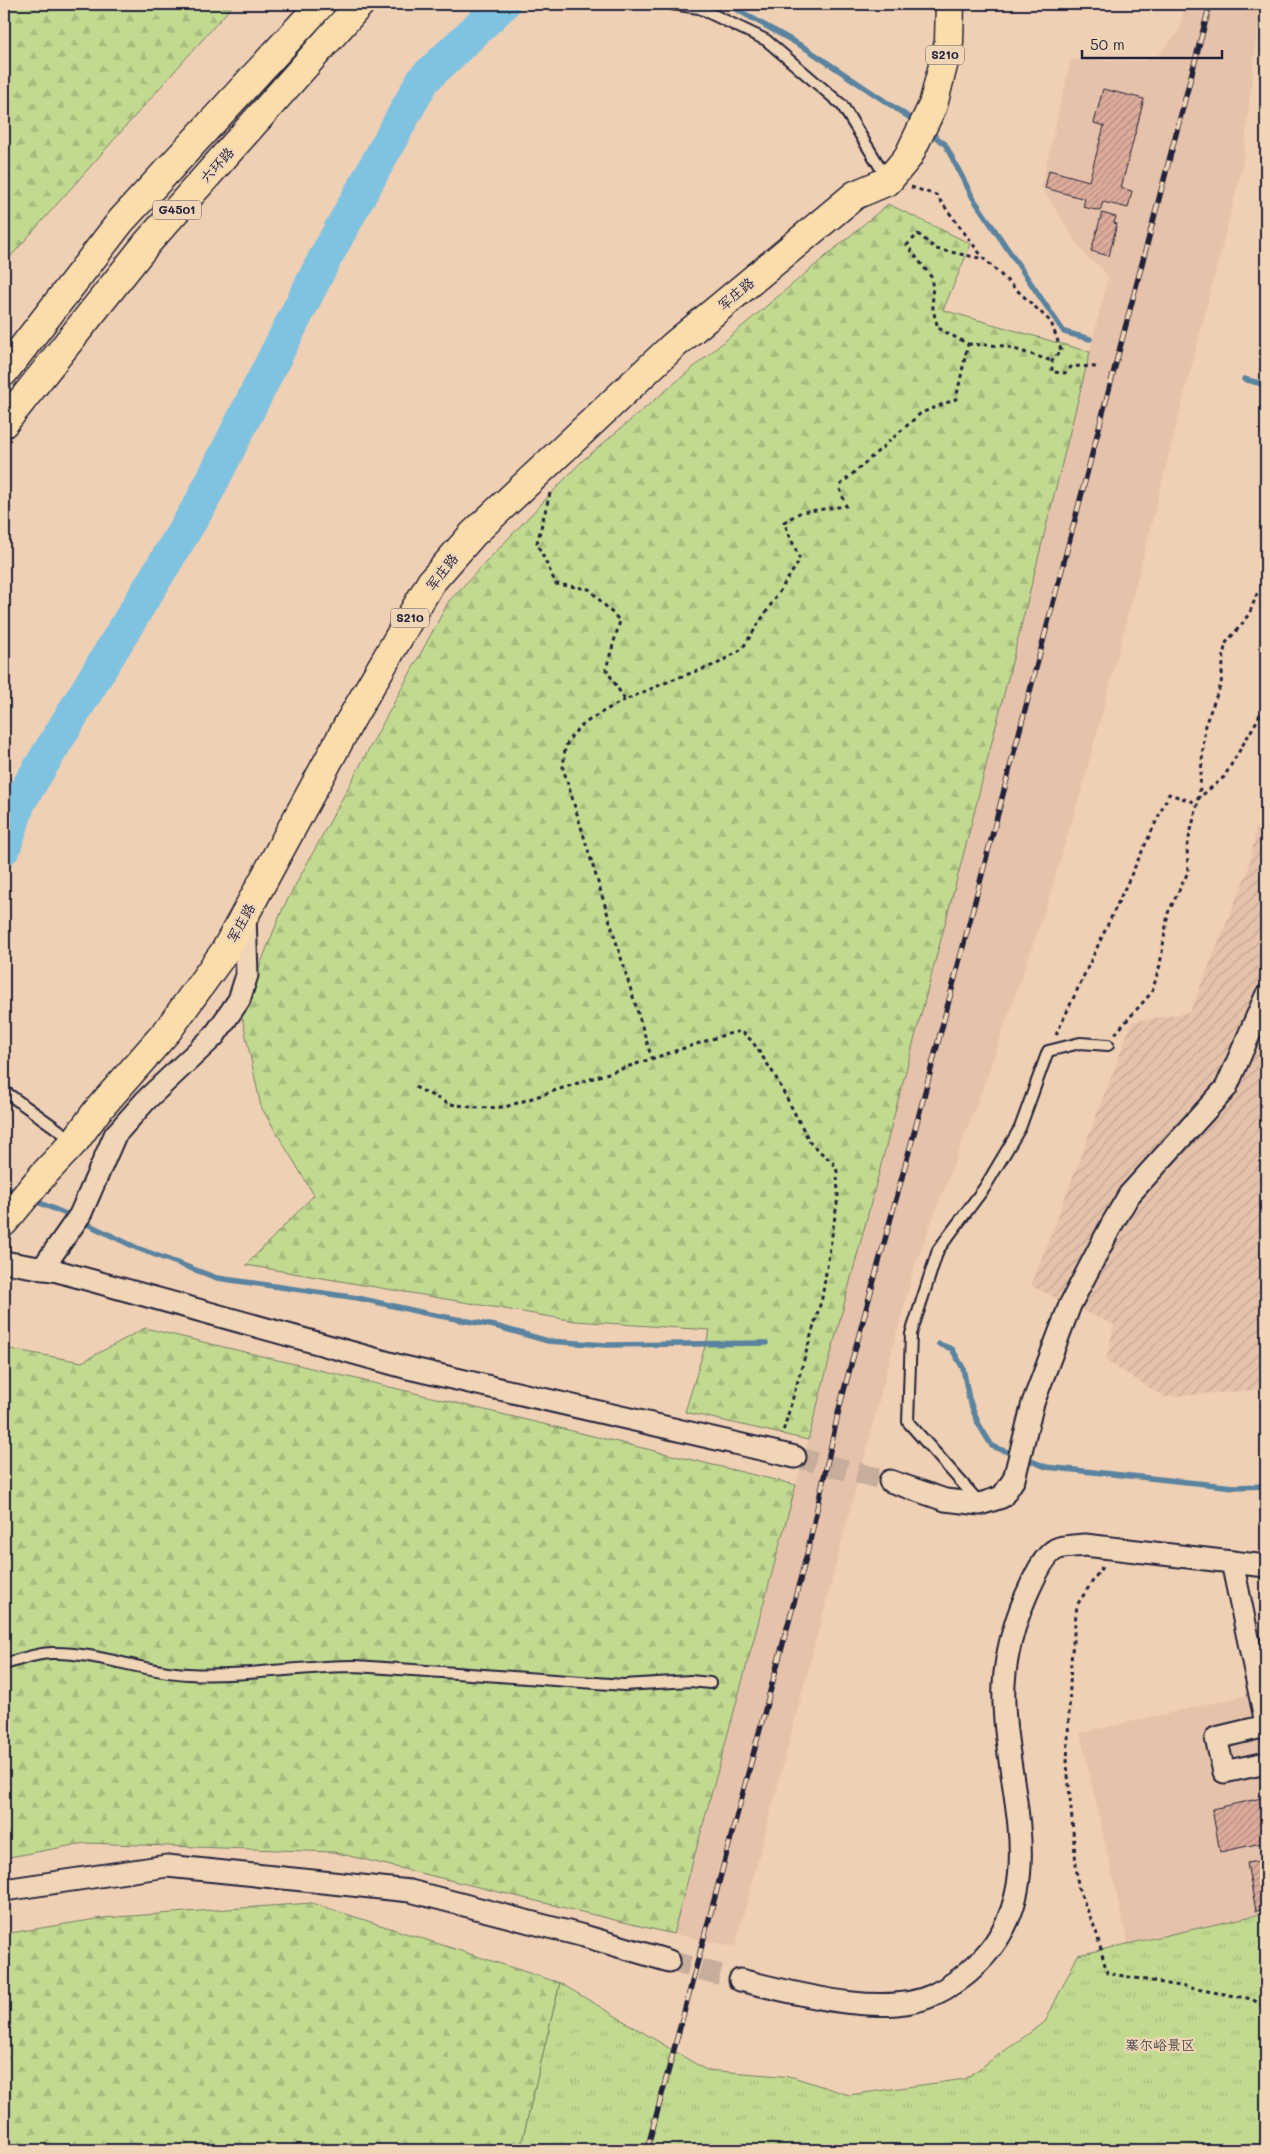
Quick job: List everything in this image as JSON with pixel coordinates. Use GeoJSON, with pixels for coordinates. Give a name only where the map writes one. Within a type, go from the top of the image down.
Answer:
{"type":"FeatureCollection","features":[{"type":"Feature","properties":{"kind":"main road","name":"G4501"},"geometry":{"type":"LineString","coordinates":[[4,372],[121,221],[321,4]]}},
{"type":"Feature","properties":{"kind":"main road","name":"六环路"},"geometry":{"type":"LineString","coordinates":[[4,423],[148,242],[360,4]]}},
{"type":"Feature","properties":{"kind":"main road","name":"军庄路"},"geometry":{"type":"LineString","coordinates":[[18,1205],[75,1141],[97,1111],[168,1030],[225,951],[350,721],[431,582],[473,534],[541,468],[673,346],[847,201],[855,195],[888,181],[908,157],[933,105],[949,42],[950,4]]}},
{"type":"Feature","properties":{"kind":"street"},"geometry":{"type":"LineString","coordinates":[[42,1269],[80,1215],[115,1135],[146,1100],[214,1036],[239,1000],[247,975],[245,915]]}},
{"type":"Feature","properties":{"kind":"street"},"geometry":{"type":"LineString","coordinates":[[890,1481],[945,1500],[980,1504],[1002,1497],[1014,1479],[1033,1403],[1070,1305],[1112,1224],[1129,1195],[1226,1088],[1266,996]]}},
{"type":"Feature","properties":{"kind":"street"},"geometry":{"type":"LineString","coordinates":[[4,1262],[42,1269],[404,1367],[786,1455]]}},
{"type":"Feature","properties":{"kind":"street"},"geometry":{"type":"LineString","coordinates":[[740,1980],[834,2000],[886,2004],[908,2002],[932,1996],[951,1985],[968,1973],[998,1942],[1016,1902],[1020,1882],[1020,1826],[1008,1753],[1004,1685],[1010,1643],[1040,1566],[1057,1548],[1085,1545],[1266,1566]]}},
{"type":"Feature","properties":{"kind":"street"},"geometry":{"type":"LineString","coordinates":[[1232,1562],[1266,1725],[1216,1738],[1224,1772],[1266,1762]]}},
{"type":"Feature","properties":{"kind":"street"},"geometry":{"type":"LineString","coordinates":[[4,1890],[167,1866],[410,1891],[584,1936],[669,1961]]}},
{"type":"Feature","properties":{"kind":"lane"},"geometry":{"type":"LineString","coordinates":[[672,4],[699,8],[766,40],[842,105],[888,181]]}},
{"type":"Feature","properties":{"kind":"lane"},"geometry":{"type":"LineString","coordinates":[[980,1504],[908,1422],[911,1334],[938,1250],[985,1187],[1020,1128],[1048,1051],[1080,1043],[1108,1045]]}},
{"type":"Feature","properties":{"kind":"lane"},"geometry":{"type":"LineString","coordinates":[[4,1091],[75,1141]]}},
{"type":"Feature","properties":{"kind":"lane"},"geometry":{"type":"LineString","coordinates":[[4,1664],[50,1653],[77,1654],[184,1674],[234,1674],[316,1666],[356,1666],[624,1685],[690,1681],[710,1683]]}},
{"type":"Feature","properties":{"kind":"path"},"geometry":{"type":"LineString","coordinates":[[888,181],[936,195],[984,260],[1051,322],[1061,350],[1052,362],[1052,372],[1065,373],[1072,366],[1098,367]]}},
{"type":"Feature","properties":{"kind":"path"},"geometry":{"type":"LineString","coordinates":[[984,260],[936,248],[918,234],[907,245],[932,278],[933,310],[938,328],[968,344],[1005,346],[1052,362]]}},
{"type":"Feature","properties":{"kind":"path"},"geometry":{"type":"LineString","coordinates":[[652,1059],[563,768],[566,747],[574,735],[590,719],[625,700],[674,679],[717,664],[742,649],[800,560],[784,522],[801,512],[846,506],[839,486],[921,413],[956,399],[968,344]]}},
{"type":"Feature","properties":{"kind":"path"},"geometry":{"type":"LineString","coordinates":[[541,468],[552,483],[548,506],[537,543],[556,584],[589,589],[620,621],[606,669],[625,700]]}},
{"type":"Feature","properties":{"kind":"path"},"geometry":{"type":"LineString","coordinates":[[1108,1045],[1117,1030],[1152,992],[1160,965],[1168,913],[1188,872],[1187,846],[1200,798],[1204,725],[1221,684],[1225,644],[1246,618],[1257,594],[1266,586]]}},
{"type":"Feature","properties":{"kind":"path"},"geometry":{"type":"LineString","coordinates":[[1048,1051],[1169,794],[1194,802],[1224,777],[1258,719],[1266,699]]}},
{"type":"Feature","properties":{"kind":"path"},"geometry":{"type":"LineString","coordinates":[[414,1087],[449,1104],[479,1108],[505,1108],[742,1031],[774,1074],[811,1144],[833,1163],[837,1171],[838,1197],[822,1298],[786,1455]]}},
{"type":"Feature","properties":{"kind":"path"},"geometry":{"type":"LineString","coordinates":[[1115,1548],[1077,1605],[1071,1661],[1067,1764],[1078,1887],[1096,1931],[1107,1973],[1252,1999],[1266,2008]]}},
{"type":"Feature","properties":{"kind":"shaded area"},"geometry":{"type":"Polygon","coordinates":[[[1185,4],[1266,4],[1258,25],[1242,168],[1121,643],[1081,791],[1047,904],[987,1077],[914,1268],[735,1947],[673,1934],[808,1440],[967,841],[1108,277],[1101,267],[1086,257],[1041,187],[1071,59],[1143,61],[1158,55],[1178,33],[1185,4]]]}},
{"type":"Feature","properties":{"kind":"shaded area"},"geometry":{"type":"Polygon","coordinates":[[[1266,785],[1266,1389],[1165,1397],[1106,1361],[1114,1325],[1031,1286],[1132,1022],[1190,1012],[1248,870],[1266,785]]]}},
{"type":"Feature","properties":{"kind":"shaded area"},"geometry":{"type":"Polygon","coordinates":[[[1266,1691],[1266,1913],[1128,1944],[1080,1733],[1266,1691]]]}},
{"type":"Feature","properties":{"kind":"green space"},"geometry":{"type":"Polygon","coordinates":[[[4,4],[234,4],[4,264],[4,4]]]}},
{"type":"Feature","properties":{"kind":"green space"},"geometry":{"type":"Polygon","coordinates":[[[888,204],[971,244],[943,310],[1090,352],[967,841],[808,1440],[685,1412],[710,1330],[575,1321],[246,1265],[314,1195],[261,1107],[241,1012],[283,908],[449,601],[582,461],[888,204]]]}},
{"type":"Feature","properties":{"kind":"green space"},"geometry":{"type":"Polygon","coordinates":[[[145,1328],[796,1485],[673,1934],[333,1852],[85,1843],[4,1858],[4,1348],[82,1362],[145,1328]]]}},
{"type":"Feature","properties":{"kind":"green space"},"geometry":{"type":"Polygon","coordinates":[[[312,1903],[560,1983],[520,2150],[4,2150],[4,1934],[103,1918],[312,1903]]]}},
{"type":"Feature","properties":{"kind":"green space","name":"寨尔峪景区"},"geometry":{"type":"Polygon","coordinates":[[[1266,1913],[1266,2150],[520,2150],[560,1983],[706,2070],[793,2077],[849,2095],[965,2079],[1045,2022],[1078,1955],[1266,1913]]]}},
{"type":"Feature","properties":{"kind":"building"},"geometry":{"type":"Polygon","coordinates":[[[1103,89],[1144,99],[1121,188],[1132,191],[1128,208],[1103,202],[1100,211],[1083,207],[1085,199],[1045,188],[1049,170],[1089,181],[1104,126],[1094,123],[1103,89]]]}},
{"type":"Feature","properties":{"kind":"building"},"geometry":{"type":"Polygon","coordinates":[[[1102,213],[1116,217],[1114,223],[1117,224],[1109,256],[1091,251],[1102,213]]]}},
{"type":"Feature","properties":{"kind":"building"},"geometry":{"type":"Polygon","coordinates":[[[1266,1797],[1266,1842],[1220,1852],[1212,1809],[1266,1797]]]}},
{"type":"Feature","properties":{"kind":"building"},"geometry":{"type":"Polygon","coordinates":[[[1266,1860],[1266,1909],[1256,1911],[1247,1863],[1266,1860]]]}},
{"type":"Feature","properties":{"kind":"waterway"},"geometry":{"type":"LineString","coordinates":[[4,848],[19,802],[200,505],[325,258],[423,80],[503,4]]}},
{"type":"Feature","properties":{"kind":"waterway"},"geometry":{"type":"LineString","coordinates":[[727,4],[807,49],[916,122]]}},
{"type":"Feature","properties":{"kind":"waterway"},"geometry":{"type":"LineString","coordinates":[[929,132],[945,144],[973,198],[1064,332],[1090,339]]}},
{"type":"Feature","properties":{"kind":"waterway"},"geometry":{"type":"LineString","coordinates":[[1244,379],[1266,385]]}},
{"type":"Feature","properties":{"kind":"waterway"},"geometry":{"type":"LineString","coordinates":[[4,1187],[18,1193]]}},
{"type":"Feature","properties":{"kind":"waterway"},"geometry":{"type":"LineString","coordinates":[[33,1200],[73,1217]]}},
{"type":"Feature","properties":{"kind":"waterway"},"geometry":{"type":"LineString","coordinates":[[81,1221],[137,1248],[217,1278],[358,1298],[495,1326],[548,1341],[607,1345],[766,1343]]}},
{"type":"Feature","properties":{"kind":"waterway"},"geometry":{"type":"LineString","coordinates":[[939,1344],[952,1349],[963,1368],[969,1399],[978,1423],[992,1446],[1015,1455]]}},
{"type":"Feature","properties":{"kind":"waterway"},"geometry":{"type":"LineString","coordinates":[[1024,1458],[1046,1467],[1234,1487],[1266,1486]]}},
{"type":"Feature","properties":{"kind":"tunnel"},"geometry":{"type":"LineString","coordinates":[[795,1457],[890,1481]]}},
{"type":"Feature","properties":{"kind":"tunnel"},"geometry":{"type":"LineString","coordinates":[[669,1961],[740,1980]]}},
{"type":"Feature","properties":{"kind":"railway"},"geometry":{"type":"LineString","coordinates":[[647,2150],[807,1554],[840,1405],[920,1111],[1210,4]]}}]}
